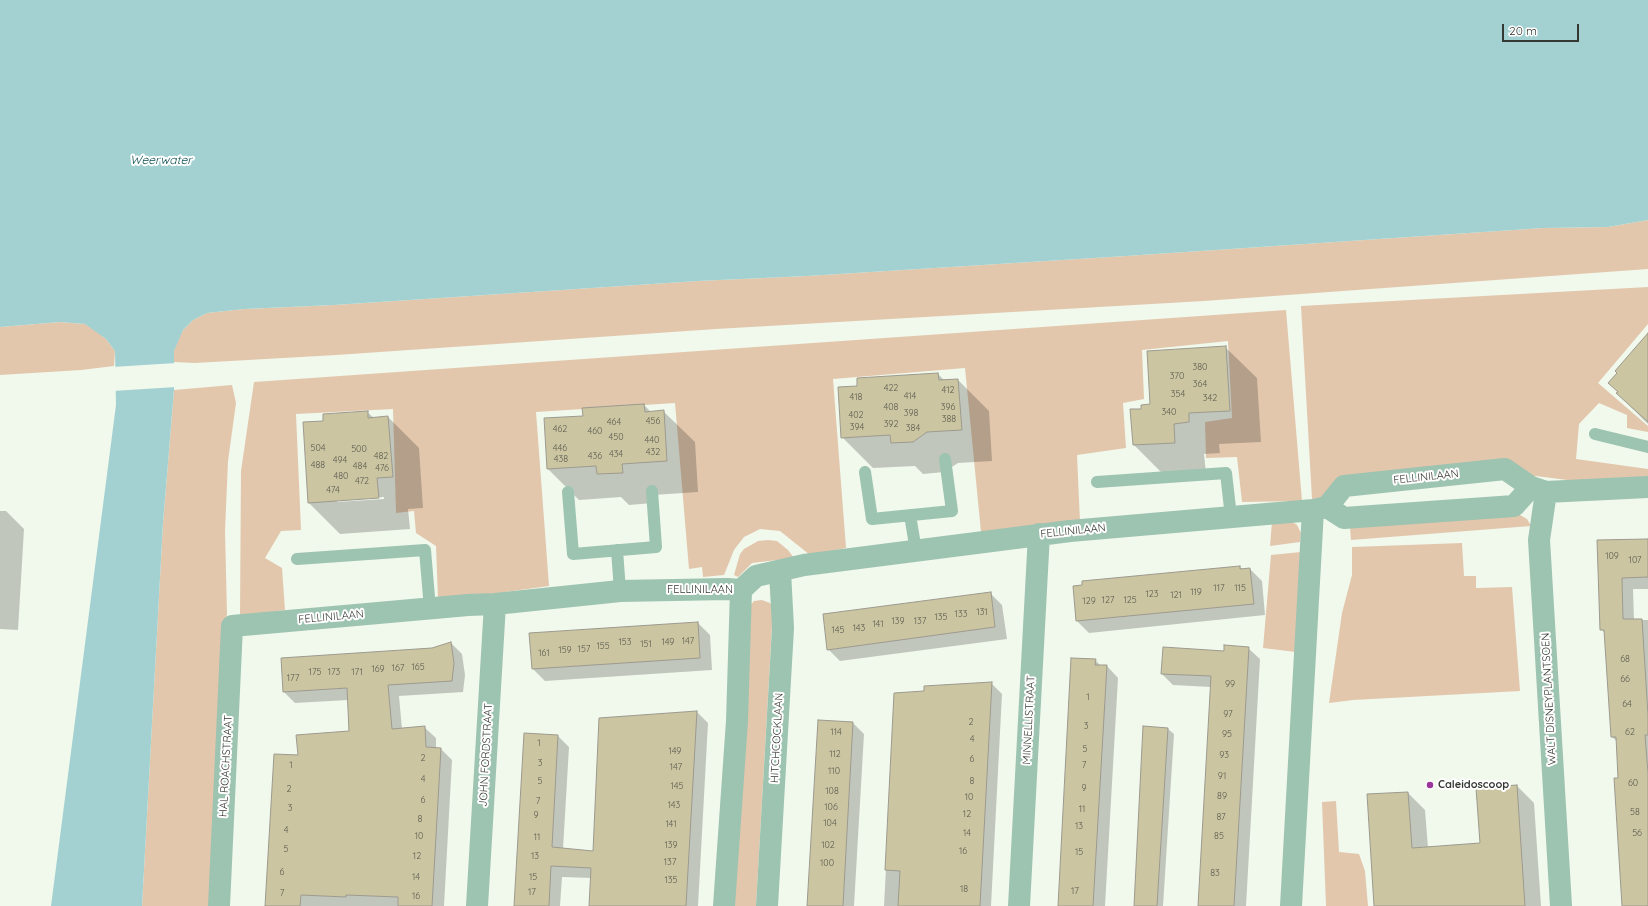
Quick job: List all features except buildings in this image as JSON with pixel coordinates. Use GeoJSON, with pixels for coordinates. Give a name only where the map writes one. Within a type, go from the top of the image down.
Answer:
{"type":"FeatureCollection","features":[{"type":"Feature","properties":{"kind":"street","name":"FELLINILAAN"},"geometry":{"type":"LineString","coordinates":[[232,626],[430,608],[495,604],[620,591],[741,590],[756,576],[804,565],[1039,534],[1320,509],[1344,486],[1505,469],[1538,489]]}},
{"type":"Feature","properties":{"kind":"street"},"geometry":{"type":"LineString","coordinates":[[1291,906],[1320,509],[1344,518],[1514,506],[1538,489],[1648,487]]}},
{"type":"Feature","properties":{"kind":"street","name":"WALT DISNEYPLANTSOEN"},"geometry":{"type":"LineString","coordinates":[[1538,489],[1561,906]]}},
{"type":"Feature","properties":{"kind":"street","name":"MINNELLISTRAAT"},"geometry":{"type":"LineString","coordinates":[[1019,906],[1039,534]]}},
{"type":"Feature","properties":{"kind":"street","name":"HITCHCOCKLAAN"},"geometry":{"type":"LineString","coordinates":[[767,906],[783,628],[780,571]]}},
{"type":"Feature","properties":{"kind":"street"},"geometry":{"type":"LineString","coordinates":[[724,906],[737,721],[741,590]]}},
{"type":"Feature","properties":{"kind":"street","name":"JOHN FORDSTRAAT"},"geometry":{"type":"LineString","coordinates":[[477,906],[495,604]]}},
{"type":"Feature","properties":{"kind":"street","name":"HAL ROACHSTRAAT"},"geometry":{"type":"LineString","coordinates":[[219,906],[232,626]]}},
{"type":"Feature","properties":{"kind":"lane"},"geometry":{"type":"LineString","coordinates":[[1596,434],[1648,447]]}},
{"type":"Feature","properties":{"kind":"lane"},"geometry":{"type":"LineString","coordinates":[[864,472],[872,519],[952,511],[945,459]]}},
{"type":"Feature","properties":{"kind":"lane"},"geometry":{"type":"LineString","coordinates":[[1097,482],[1226,473],[1231,517]]}},
{"type":"Feature","properties":{"kind":"lane"},"geometry":{"type":"LineString","coordinates":[[568,492],[573,554],[656,547],[652,491]]}},
{"type":"Feature","properties":{"kind":"lane"},"geometry":{"type":"LineString","coordinates":[[910,515],[916,551]]}},
{"type":"Feature","properties":{"kind":"lane"},"geometry":{"type":"LineString","coordinates":[[297,559],[425,550],[430,608]]}},
{"type":"Feature","properties":{"kind":"lane"},"geometry":{"type":"LineString","coordinates":[[617,550],[620,591]]}},
{"type":"Feature","properties":{"kind":"shaded area"},"geometry":{"type":"Polygon","coordinates":[[[1648,220],[1648,269],[1204,301],[716,329],[336,355],[195,363],[174,362],[174,351],[178,338],[183,330],[193,320],[207,313],[244,309],[334,305],[698,281],[807,276],[1543,228],[1608,227],[1648,220]]]}},
{"type":"Feature","properties":{"kind":"shaded area"},"geometry":{"type":"Polygon","coordinates":[[[1648,287],[1648,324],[1598,383],[1648,426],[1648,432],[1627,428],[1627,415],[1599,403],[1579,424],[1576,459],[1648,469],[1648,481],[1591,483],[1536,476],[1312,499],[1301,306],[1648,287]]]}},
{"type":"Feature","properties":{"kind":"shaded area"},"geometry":{"type":"Polygon","coordinates":[[[1286,310],[1302,501],[1242,502],[1237,457],[1206,458],[1205,422],[1232,418],[1228,341],[1142,350],[1144,399],[1123,403],[1126,448],[1077,455],[1080,522],[981,532],[965,368],[833,379],[846,548],[810,555],[780,531],[760,529],[744,537],[734,550],[724,575],[703,577],[702,567],[689,569],[675,403],[536,412],[549,586],[469,597],[438,599],[436,546],[416,533],[414,511],[396,513],[393,409],[296,414],[301,530],[281,531],[265,558],[282,568],[285,610],[240,616],[241,471],[254,382],[1286,310]]]}},
{"type":"Feature","properties":{"kind":"shaded area"},"geometry":{"type":"Polygon","coordinates":[[[60,322],[85,324],[95,330],[106,339],[115,351],[114,366],[81,370],[0,375],[0,327],[60,322]]]}},
{"type":"Feature","properties":{"kind":"shaded area"},"geometry":{"type":"Polygon","coordinates":[[[232,385],[236,403],[228,461],[225,531],[227,614],[222,636],[209,906],[142,906],[163,523],[174,390],[232,385]]]}},
{"type":"Feature","properties":{"kind":"shaded area"},"geometry":{"type":"Polygon","coordinates":[[[1520,515],[1527,519],[1531,526],[1351,540],[1350,527],[1520,515]]]}},
{"type":"Feature","properties":{"kind":"shaded area"},"geometry":{"type":"Polygon","coordinates":[[[1289,520],[1297,525],[1301,533],[1300,542],[1270,546],[1272,522],[1289,520]]]}},
{"type":"Feature","properties":{"kind":"shaded area"},"geometry":{"type":"Polygon","coordinates":[[[758,541],[777,541],[788,550],[794,558],[752,563],[738,577],[734,575],[740,554],[744,549],[758,541]]]}},
{"type":"Feature","properties":{"kind":"shaded area"},"geometry":{"type":"Polygon","coordinates":[[[1462,543],[1464,576],[1476,576],[1476,588],[1512,587],[1520,691],[1353,700],[1329,703],[1342,613],[1352,575],[1352,547],[1462,543]]]}},
{"type":"Feature","properties":{"kind":"shaded area"},"geometry":{"type":"Polygon","coordinates":[[[1301,552],[1296,652],[1263,648],[1271,555],[1301,552]]]}},
{"type":"Feature","properties":{"kind":"shaded area"},"geometry":{"type":"Polygon","coordinates":[[[762,600],[770,603],[773,608],[756,906],[733,906],[750,606],[754,601],[762,600]]]}},
{"type":"Feature","properties":{"kind":"shaded area"},"geometry":{"type":"Polygon","coordinates":[[[1336,801],[1339,852],[1359,854],[1365,871],[1368,906],[1326,906],[1322,802],[1336,801]]]}},
{"type":"Feature","properties":{"kind":"water","name":"Weerwater"},"geometry":{"type":"Polygon","coordinates":[[[0,0],[1648,0],[1648,220],[1608,227],[1543,228],[807,276],[698,281],[334,305],[244,309],[207,313],[193,320],[183,330],[174,351],[174,390],[163,523],[142,906],[51,906],[116,405],[115,351],[106,339],[85,324],[60,322],[0,327],[0,0]]]}},
{"type":"Feature","properties":{"kind":"pier"},"geometry":{"type":"Polygon","coordinates":[[[176,363],[176,387],[113,391],[112,367],[176,363]]]}},
{"type":"Feature","properties":{"kind":"place","name":"Caleidoscoop"},"geometry":{"type":"Point","coordinates":[1430,785]}}]}
